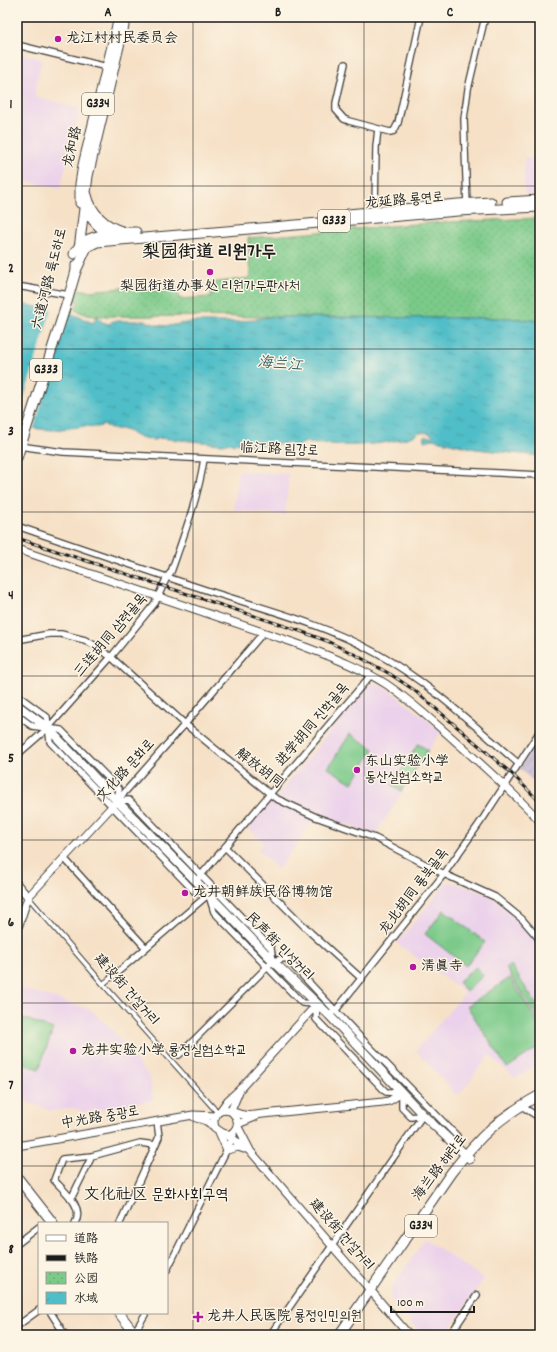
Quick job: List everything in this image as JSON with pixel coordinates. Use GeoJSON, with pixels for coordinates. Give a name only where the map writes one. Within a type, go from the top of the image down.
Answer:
{"type":"FeatureCollection","features":[{"type":"Feature","properties":{"kind":"main road","name":"龙和路"},"geometry":{"type":"LineString","coordinates":[[83,190],[83,165],[119,17]]}},
{"type":"Feature","properties":{"kind":"main road","name":"龙和路"},"geometry":{"type":"LineString","coordinates":[[83,190],[88,176],[126,17]]}},
{"type":"Feature","properties":{"kind":"main road","name":"龙延路 룡연로"},"geometry":{"type":"LineString","coordinates":[[83,190],[85,208],[94,221],[110,234]]}},
{"type":"Feature","properties":{"kind":"main road","name":"龙延路 룡연로"},"geometry":{"type":"LineString","coordinates":[[83,190],[100,219],[128,235]]}},
{"type":"Feature","properties":{"kind":"main road","name":"六道河路 륙도하로"},"geometry":{"type":"LineString","coordinates":[[65,298],[74,254],[83,190]]}},
{"type":"Feature","properties":{"kind":"main road","name":"龙延路 룡연로"},"geometry":{"type":"LineString","coordinates":[[80,245],[89,239],[110,234],[128,235],[540,200]]}},
{"type":"Feature","properties":{"kind":"main road","name":"龙延路 룡연로"},"geometry":{"type":"LineString","coordinates":[[76,271],[85,249],[89,245],[140,232],[375,211],[467,207],[540,207]]}},
{"type":"Feature","properties":{"kind":"main road","name":"六道河路 륙도하로"},"geometry":{"type":"LineString","coordinates":[[17,458],[20,441],[65,298],[76,271],[85,208]]}},
{"type":"Feature","properties":{"kind":"main road"},"geometry":{"type":"LineString","coordinates":[[74,254],[80,245]]}},
{"type":"Feature","properties":{"kind":"main road","name":"民声街 민성거리"},"geometry":{"type":"LineString","coordinates":[[17,705],[48,728],[114,804],[199,878],[209,894],[273,961],[317,1004],[358,1040],[402,1093],[467,1157]]}},
{"type":"Feature","properties":{"kind":"main road","name":"海兰路 해란로"},"geometry":{"type":"LineString","coordinates":[[339,1335],[373,1292],[456,1176],[475,1143],[509,1113],[540,1095]]}},
{"type":"Feature","properties":{"kind":"main road","name":"海兰路 해란로"},"geometry":{"type":"LineString","coordinates":[[467,1157],[492,1133],[526,1109],[540,1102]]}},
{"type":"Feature","properties":{"kind":"main road"},"geometry":{"type":"LineString","coordinates":[[18,1183],[45,1222]]}},
{"type":"Feature","properties":{"kind":"main road","name":"海兰路 해란로"},"geometry":{"type":"LineString","coordinates":[[346,1335],[373,1292]]}},
{"type":"Feature","properties":{"kind":"main road"},"geometry":{"type":"LineString","coordinates":[[119,1314],[135,1332],[144,1335]]}},
{"type":"Feature","properties":{"kind":"main road"},"geometry":{"type":"LineString","coordinates":[[126,1314],[135,1332]]}},
{"type":"Feature","properties":{"kind":"street"},"geometry":{"type":"LineString","coordinates":[[345,64],[336,103],[336,110],[346,120],[393,132],[396,129],[421,17]]}},
{"type":"Feature","properties":{"kind":"street"},"geometry":{"type":"LineString","coordinates":[[467,207],[464,132],[465,106],[485,17]]}},
{"type":"Feature","properties":{"kind":"street"},"geometry":{"type":"LineString","coordinates":[[17,45],[107,67]]}},
{"type":"Feature","properties":{"kind":"street"},"geometry":{"type":"LineString","coordinates":[[375,211],[376,147],[378,129]]}},
{"type":"Feature","properties":{"kind":"street"},"geometry":{"type":"LineString","coordinates":[[17,286],[65,298]]}},
{"type":"Feature","properties":{"kind":"street","name":"临江路 림강로"},"geometry":{"type":"LineString","coordinates":[[20,441],[63,452],[540,475]]}},
{"type":"Feature","properties":{"kind":"street","name":"三连胡同 삼련골목"},"geometry":{"type":"LineString","coordinates":[[17,755],[48,728],[111,657],[159,598],[171,572],[193,507],[204,459]]}},
{"type":"Feature","properties":{"kind":"street"},"geometry":{"type":"LineString","coordinates":[[17,526],[320,627],[375,652],[408,672],[436,693],[519,764]]}},
{"type":"Feature","properties":{"kind":"street"},"geometry":{"type":"LineString","coordinates":[[17,549],[263,632],[327,655],[371,675],[418,707],[505,785],[540,821]]}},
{"type":"Feature","properties":{"kind":"street","name":"文化路 문화로"},"geometry":{"type":"LineString","coordinates":[[17,931],[28,897],[185,724],[263,632]]}},
{"type":"Feature","properties":{"kind":"street","name":"解放胡同"},"geometry":{"type":"LineString","coordinates":[[17,640],[49,634],[61,634],[85,640],[94,645],[111,657],[185,724],[270,795],[316,816],[376,838],[444,874],[484,891],[495,897],[522,919],[540,940]]}},
{"type":"Feature","properties":{"kind":"street","name":"进学胡同 진학골목"},"geometry":{"type":"LineString","coordinates":[[199,878],[371,675]]}},
{"type":"Feature","properties":{"kind":"street"},"geometry":{"type":"LineString","coordinates":[[17,695],[46,717],[48,728],[32,726],[17,715]]}},
{"type":"Feature","properties":{"kind":"street"},"geometry":{"type":"LineString","coordinates":[[505,785],[540,731]]}},
{"type":"Feature","properties":{"kind":"street","name":"龙北胡同 룡북골목"},"geometry":{"type":"LineString","coordinates":[[329,1015],[336,1010],[362,979],[444,874],[505,785]]}},
{"type":"Feature","properties":{"kind":"street"},"geometry":{"type":"LineString","coordinates":[[114,804],[194,892],[209,894]]}},
{"type":"Feature","properties":{"kind":"street"},"geometry":{"type":"LineString","coordinates":[[225,846],[311,933],[362,979]]}},
{"type":"Feature","properties":{"kind":"street"},"geometry":{"type":"LineString","coordinates":[[64,858],[145,947]]}},
{"type":"Feature","properties":{"kind":"street"},"geometry":{"type":"LineString","coordinates":[[199,878],[271,948],[273,961]]}},
{"type":"Feature","properties":{"kind":"street","name":"建设街 건설거리"},"geometry":{"type":"LineString","coordinates":[[17,884],[172,1063],[218,1113]]}},
{"type":"Feature","properties":{"kind":"street"},"geometry":{"type":"LineString","coordinates":[[103,984],[209,894]]}},
{"type":"Feature","properties":{"kind":"street"},"geometry":{"type":"LineString","coordinates":[[209,894],[214,912],[302,1003],[317,1004]]}},
{"type":"Feature","properties":{"kind":"street"},"geometry":{"type":"LineString","coordinates":[[172,1063],[273,961],[286,958],[336,1010],[358,1040],[457,1136],[457,1148]]}},
{"type":"Feature","properties":{"kind":"street"},"geometry":{"type":"LineString","coordinates":[[227,1150],[214,1120],[218,1113],[228,1100],[240,1089],[317,1004]]}},
{"type":"Feature","properties":{"kind":"street"},"geometry":{"type":"LineString","coordinates":[[317,1004],[316,1019],[386,1092],[402,1093]]}},
{"type":"Feature","properties":{"kind":"street"},"geometry":{"type":"LineString","coordinates":[[240,1089],[231,1111],[236,1117],[237,1124],[252,1154]]}},
{"type":"Feature","properties":{"kind":"street"},"geometry":{"type":"LineString","coordinates":[[218,1113],[226,1110],[246,1116],[383,1102],[389,1101],[402,1093]]}},
{"type":"Feature","properties":{"kind":"street"},"geometry":{"type":"LineString","coordinates":[[526,1109],[540,1118]]}},
{"type":"Feature","properties":{"kind":"street","name":"中光路 중광로"},"geometry":{"type":"LineString","coordinates":[[17,1146],[193,1115],[218,1113]]}},
{"type":"Feature","properties":{"kind":"street"},"geometry":{"type":"LineString","coordinates":[[220,1131],[232,1132],[237,1124],[263,1114]]}},
{"type":"Feature","properties":{"kind":"street"},"geometry":{"type":"LineString","coordinates":[[270,1335],[423,1115]]}},
{"type":"Feature","properties":{"kind":"street","name":"中光路 중광로"},"geometry":{"type":"LineString","coordinates":[[188,1116],[200,1119],[232,1139],[252,1154]]}},
{"type":"Feature","properties":{"kind":"street"},"geometry":{"type":"LineString","coordinates":[[120,1222],[159,1137],[157,1121]]}},
{"type":"Feature","properties":{"kind":"street"},"geometry":{"type":"LineString","coordinates":[[168,1268],[227,1150],[237,1124]]}},
{"type":"Feature","properties":{"kind":"street"},"geometry":{"type":"LineString","coordinates":[[76,1222],[78,1217],[78,1209],[54,1180],[62,1159],[92,1156],[140,1143],[155,1145]]}},
{"type":"Feature","properties":{"kind":"street"},"geometry":{"type":"LineString","coordinates":[[227,1150],[238,1147],[252,1154]]}},
{"type":"Feature","properties":{"kind":"street","name":"建设街 건설거리"},"geometry":{"type":"LineString","coordinates":[[252,1154],[409,1335]]}},
{"type":"Feature","properties":{"kind":"street"},"geometry":{"type":"LineString","coordinates":[[71,1199],[92,1156]]}},
{"type":"Feature","properties":{"kind":"street"},"geometry":{"type":"LineString","coordinates":[[17,1244],[38,1229]]}},
{"type":"Feature","properties":{"kind":"street"},"geometry":{"type":"LineString","coordinates":[[453,1334],[477,1295]]}},
{"type":"Feature","properties":{"kind":"street"},"geometry":{"type":"LineString","coordinates":[[17,1326],[38,1311]]}},
{"type":"Feature","properties":{"kind":"street"},"geometry":{"type":"LineString","coordinates":[[52,1314],[65,1335]]}},
{"type":"Feature","properties":{"kind":"street"},"geometry":{"type":"LineString","coordinates":[[135,1332],[145,1314]]}},
{"type":"Feature","properties":{"kind":"shaded area"},"geometry":{"type":"Polygon","coordinates":[[[17,52],[42,59],[34,96],[80,109],[60,189],[17,179],[17,52]]]}},
{"type":"Feature","properties":{"kind":"shaded area"},"geometry":{"type":"Polygon","coordinates":[[[524,158],[540,159],[540,194],[524,195],[524,158]]]}},
{"type":"Feature","properties":{"kind":"shaded area"},"geometry":{"type":"Polygon","coordinates":[[[238,471],[289,474],[285,515],[234,510],[238,471]]]}},
{"type":"Feature","properties":{"kind":"shaded area","name":"东山实验小学 동산실험소학교"},"geometry":{"type":"Polygon","coordinates":[[[370,683],[382,686],[393,693],[441,731],[377,832],[374,834],[305,810],[277,796],[370,683]]]}},
{"type":"Feature","properties":{"kind":"shaded area"},"geometry":{"type":"Polygon","coordinates":[[[540,736],[540,787],[519,768],[540,736]]]}},
{"type":"Feature","properties":{"kind":"shaded area"},"geometry":{"type":"Polygon","coordinates":[[[273,800],[315,819],[278,870],[258,849],[264,843],[248,829],[273,800]]]}},
{"type":"Feature","properties":{"kind":"shaded area"},"geometry":{"type":"Polygon","coordinates":[[[448,881],[482,892],[500,903],[532,934],[540,945],[540,1063],[515,1078],[489,1055],[460,1094],[455,1094],[416,1050],[465,993],[397,943],[448,881]]]}},
{"type":"Feature","properties":{"kind":"shaded area","name":"龙井实验小学 룡정실험소학교"},"geometry":{"type":"Polygon","coordinates":[[[17,987],[89,1009],[107,1024],[150,1078],[153,1100],[85,1112],[72,1108],[51,1111],[17,1098],[17,987]]]}},
{"type":"Feature","properties":{"kind":"shaded area"},"geometry":{"type":"Polygon","coordinates":[[[425,1239],[484,1279],[445,1335],[423,1335],[391,1300],[391,1289],[425,1239]]]}},
{"type":"Feature","properties":{"kind":"green space"},"geometry":{"type":"Polygon","coordinates":[[[540,218],[540,321],[509,318],[94,316],[75,310],[78,301],[75,300],[79,289],[89,291],[141,286],[143,291],[178,289],[179,299],[211,297],[210,283],[250,278],[248,238],[426,223],[540,218]]]}},
{"type":"Feature","properties":{"kind":"green space"},"geometry":{"type":"Polygon","coordinates":[[[350,734],[374,749],[352,783],[328,768],[350,734]]]}},
{"type":"Feature","properties":{"kind":"green space"},"geometry":{"type":"Polygon","coordinates":[[[418,744],[428,750],[401,791],[392,785],[418,744]]]}},
{"type":"Feature","properties":{"kind":"green space"},"geometry":{"type":"Polygon","coordinates":[[[444,910],[485,942],[466,966],[425,934],[444,910]]]}},
{"type":"Feature","properties":{"kind":"green space"},"geometry":{"type":"Polygon","coordinates":[[[511,965],[540,1010],[540,1022],[506,968],[511,965]]]}},
{"type":"Feature","properties":{"kind":"green space"},"geometry":{"type":"Polygon","coordinates":[[[476,967],[483,976],[466,991],[458,982],[476,967]]]}},
{"type":"Feature","properties":{"kind":"green space"},"geometry":{"type":"Polygon","coordinates":[[[510,978],[540,1026],[540,1046],[507,1068],[467,1006],[510,978]]]}},
{"type":"Feature","properties":{"kind":"green space"},"geometry":{"type":"Polygon","coordinates":[[[23,1018],[53,1029],[39,1069],[17,1062],[17,1037],[23,1018]]]}},
{"type":"Feature","properties":{"kind":"water","name":"海兰江"},"geometry":{"type":"Polygon","coordinates":[[[17,303],[72,314],[93,323],[97,316],[102,322],[109,324],[113,321],[146,321],[157,325],[168,326],[192,322],[238,322],[269,317],[509,318],[540,321],[540,456],[476,449],[433,439],[424,441],[425,436],[431,437],[433,435],[427,432],[419,432],[404,439],[381,443],[339,445],[306,442],[300,446],[291,446],[288,443],[256,445],[230,443],[222,444],[160,438],[154,440],[136,436],[126,429],[114,429],[104,425],[97,427],[86,426],[53,430],[17,427],[17,303]]]}},
{"type":"Feature","properties":{"kind":"pier"},"geometry":{"type":"Polygon","coordinates":[[[52,308],[70,311],[33,431],[17,429],[17,420],[52,308]]]}},
{"type":"Feature","properties":{"kind":"railway"},"geometry":{"type":"LineString","coordinates":[[17,538],[297,630],[327,641],[354,654],[390,674],[414,690],[512,774],[540,802]]}},
{"type":"Feature","properties":{"kind":"place","name":"龙江村村民委员会"},"geometry":{"type":"Point","coordinates":[58,39]}},
{"type":"Feature","properties":{"kind":"place","name":"梨园街道办事处 리원가두판사처"},"geometry":{"type":"Point","coordinates":[210,272]}},
{"type":"Feature","properties":{"kind":"place","name":"东山实验小学 동산실험소학교"},"geometry":{"type":"Point","coordinates":[357,770]}},
{"type":"Feature","properties":{"kind":"place","name":"龙井朝鲜族民俗博物馆"},"geometry":{"type":"Point","coordinates":[185,893]}},
{"type":"Feature","properties":{"kind":"place","name":"清真寺"},"geometry":{"type":"Point","coordinates":[413,967]}},
{"type":"Feature","properties":{"kind":"place","name":"龙井实验小学 룡정실험소학교"},"geometry":{"type":"Point","coordinates":[73,1051]}},
{"type":"Feature","properties":{"kind":"place","name":"龙井人民医院 룡정인민의원"},"geometry":{"type":"Point","coordinates":[198,1317]}},
{"type":"Feature","properties":{"kind":"district","name":"梨园街道 리원가두"},"geometry":{"type":"Point","coordinates":[209,253]}},
{"type":"Feature","properties":{"kind":"district","name":"文化社区 문화사회구역"},"geometry":{"type":"Point","coordinates":[156,1195]}}]}
